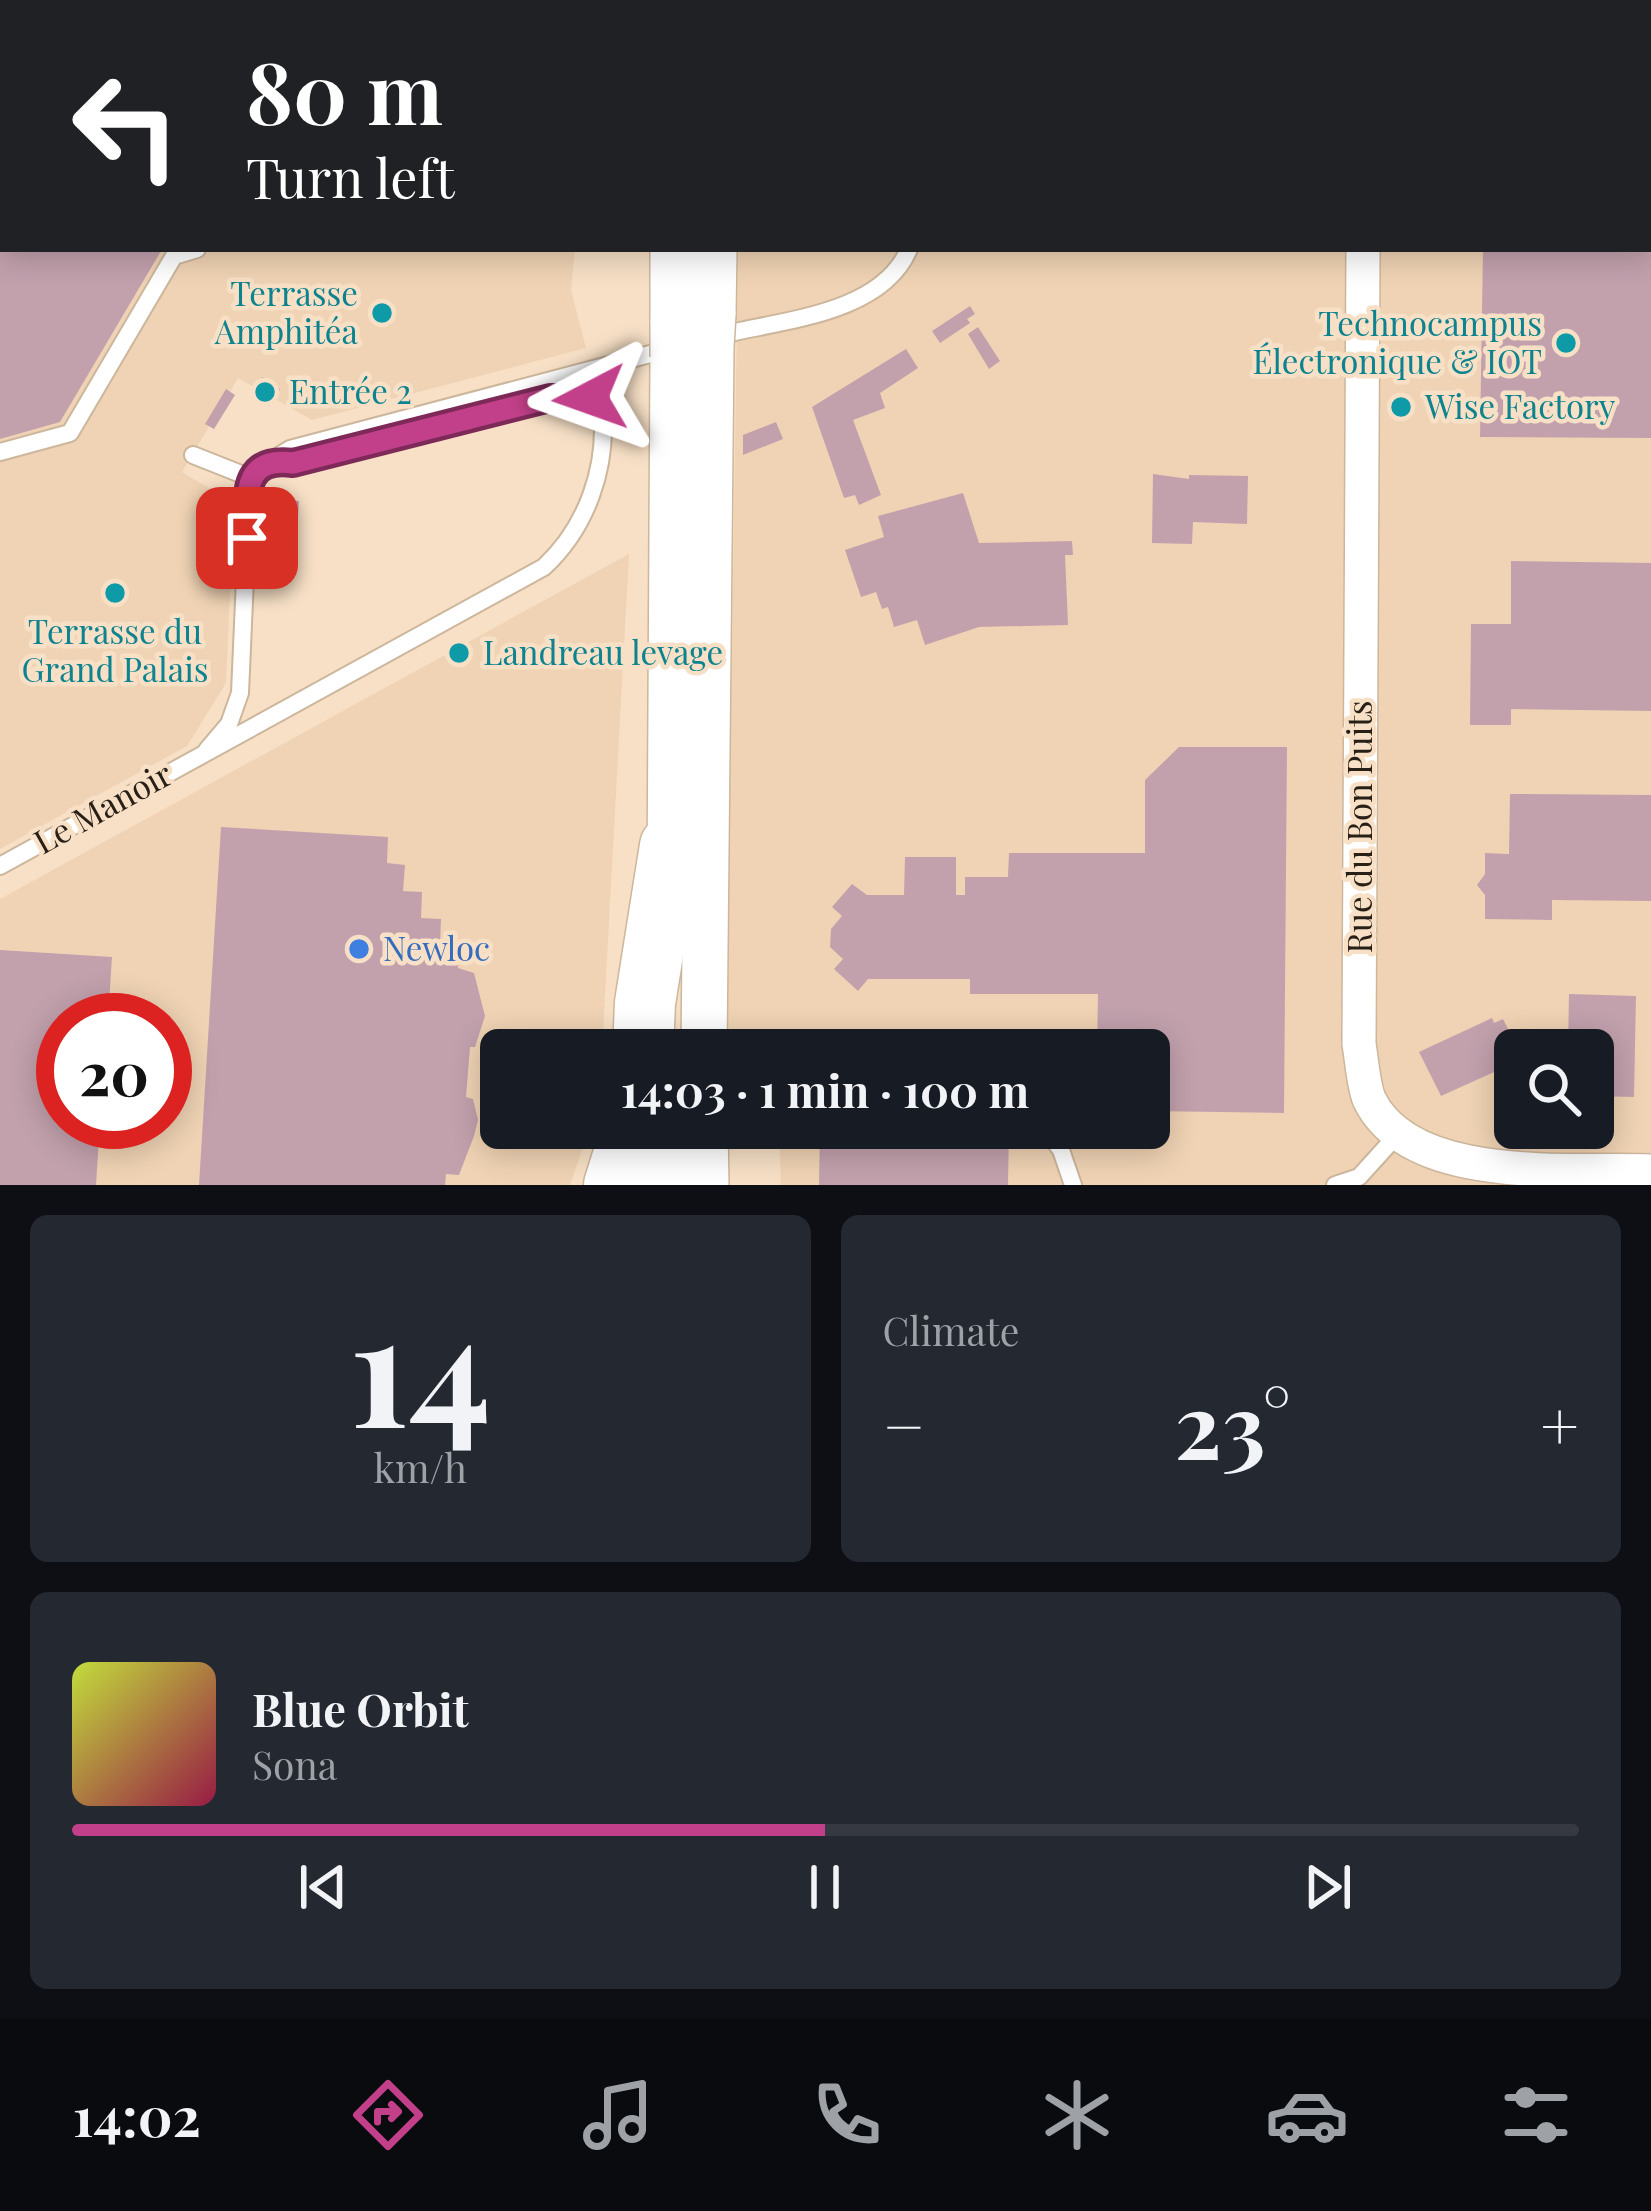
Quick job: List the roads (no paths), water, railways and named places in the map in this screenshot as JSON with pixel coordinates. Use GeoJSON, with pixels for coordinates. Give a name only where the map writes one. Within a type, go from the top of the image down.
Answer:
{"type":"FeatureCollection","features":[{"type":"Feature","properties":{"kind":"highway"},"geometry":{"type":"LineString","coordinates":[[644,1029],[670,846]]}},
{"type":"Feature","properties":{"kind":"highway"},"geometry":{"type":"LineString","coordinates":[[614,1185],[625,1149]]}},
{"type":"Feature","properties":{"kind":"main road"},"geometry":{"type":"LineString","coordinates":[[674,252],[697,328],[704,1029]]}},
{"type":"Feature","properties":{"kind":"main road"},"geometry":{"type":"LineString","coordinates":[[668,1029],[670,846],[697,328],[713,252]]}},
{"type":"Feature","properties":{"kind":"main road"},"geometry":{"type":"LineString","coordinates":[[666,1149],[666,1185]]}},
{"type":"Feature","properties":{"kind":"main road"},"geometry":{"type":"LineString","coordinates":[[705,1149],[706,1185]]}},
{"type":"Feature","properties":{"kind":"street","name":"Rue du Bon Puits"},"geometry":{"type":"LineString","coordinates":[[1364,252],[1359,1044],[1370,1099],[1399,1134]]}},
{"type":"Feature","properties":{"kind":"street"},"geometry":{"type":"LineString","coordinates":[[1399,1134],[1440,1157],[1482,1169],[1553,1177],[1651,1171]]}},
{"type":"Feature","properties":{"kind":"lane"},"geometry":{"type":"LineString","coordinates":[[0,452],[70,433],[174,256],[187,252]]}},
{"type":"Feature","properties":{"kind":"lane"},"geometry":{"type":"LineString","coordinates":[[697,328],[729,252]]}},
{"type":"Feature","properties":{"kind":"lane"},"geometry":{"type":"LineString","coordinates":[[207,751],[229,724],[240,693],[251,478],[262,466],[290,449],[859,301],[882,287],[907,252]]}},
{"type":"Feature","properties":{"kind":"lane"},"geometry":{"type":"LineString","coordinates":[[276,460],[293,463],[550,398],[590,398],[603,375]]}},
{"type":"Feature","properties":{"kind":"lane","name":"Le Manoir"},"geometry":{"type":"LineString","coordinates":[[0,866],[544,567],[570,543],[596,475],[605,439],[602,407],[590,398]]}},
{"type":"Feature","properties":{"kind":"lane"},"geometry":{"type":"LineString","coordinates":[[193,455],[251,478]]}},
{"type":"Feature","properties":{"kind":"lane"},"geometry":{"type":"LineString","coordinates":[[1334,1185],[1359,1177],[1399,1134]]}},
{"type":"Feature","properties":{"kind":"lane"},"geometry":{"type":"LineString","coordinates":[[1060,1149],[1073,1185]]}},
{"type":"Feature","properties":{"kind":"place","name":"Terrasse Amphitéa"},"geometry":{"type":"Point","coordinates":[382,313]}},
{"type":"Feature","properties":{"kind":"place","name":"Technocampus Électronique & IOT"},"geometry":{"type":"Point","coordinates":[1566,343]}},
{"type":"Feature","properties":{"kind":"place","name":"Entrée 2"},"geometry":{"type":"Point","coordinates":[265,392]}},
{"type":"Feature","properties":{"kind":"place","name":"Wise Factory"},"geometry":{"type":"Point","coordinates":[1401,407]}},
{"type":"Feature","properties":{"kind":"place","name":"Terrasse du Grand Palais"},"geometry":{"type":"Point","coordinates":[115,593]}},
{"type":"Feature","properties":{"kind":"place","name":"Landreau levage"},"geometry":{"type":"Point","coordinates":[459,653]}},
{"type":"Feature","properties":{"kind":"place","name":"Newloc"},"geometry":{"type":"Point","coordinates":[359,949]}}]}
